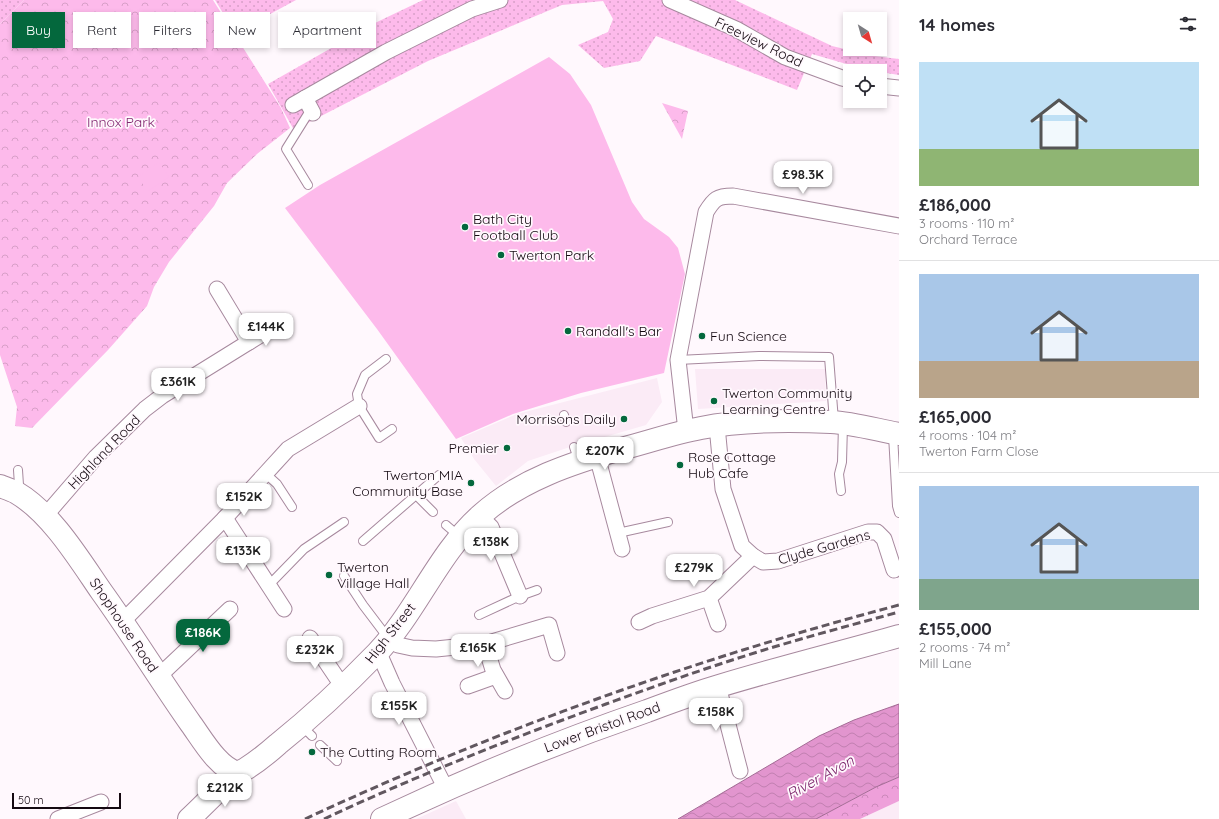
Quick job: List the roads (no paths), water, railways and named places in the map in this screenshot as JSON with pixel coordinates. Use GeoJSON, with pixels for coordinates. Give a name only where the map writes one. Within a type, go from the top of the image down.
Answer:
{"type":"FeatureCollection","features":[{"type":"Feature","properties":{"kind":"main road","name":"High Street"},"geometry":{"type":"LineString","coordinates":[[189,819],[238,773],[306,731],[343,687],[384,645],[453,531],[480,516],[502,498],[521,487],[584,455],[686,431],[717,426],[738,423],[797,421],[838,423],[896,433]]}},
{"type":"Feature","properties":{"kind":"main road","name":"Shophouse Road"},"geometry":{"type":"LineString","coordinates":[[8,489],[45,516],[72,549],[122,621],[158,677],[209,749],[230,771],[238,773]]}},
{"type":"Feature","properties":{"kind":"main road","name":"Lower Bristol Road"},"geometry":{"type":"LineString","coordinates":[[382,819],[446,789],[542,749],[718,686],[899,636]]}},
{"type":"Feature","properties":{"kind":"street"},"geometry":{"type":"LineString","coordinates":[[306,106],[386,52],[472,9],[500,0]]}},
{"type":"Feature","properties":{"kind":"street","name":"Freeview Road"},"geometry":{"type":"LineString","coordinates":[[670,0],[736,29],[785,56],[843,78]]}},
{"type":"Feature","properties":{"kind":"street"},"geometry":{"type":"LineString","coordinates":[[887,87],[899,88]]}},
{"type":"Feature","properties":{"kind":"street"},"geometry":{"type":"LineString","coordinates":[[686,431],[678,360],[706,212],[713,201],[718,198],[733,196],[899,226]]}},
{"type":"Feature","properties":{"kind":"street"},"geometry":{"type":"LineString","coordinates":[[217,289],[249,342]]}},
{"type":"Feature","properties":{"kind":"street","name":"Highland Road"},"geometry":{"type":"LineString","coordinates":[[45,516],[96,457],[145,409],[162,396],[270,329]]}},
{"type":"Feature","properties":{"kind":"street"},"geometry":{"type":"LineString","coordinates":[[122,621],[225,518],[288,449],[358,406]]}},
{"type":"Feature","properties":{"kind":"street"},"geometry":{"type":"LineString","coordinates":[[639,622],[652,616],[709,598],[753,556],[742,546],[723,489],[717,426]]}},
{"type":"Feature","properties":{"kind":"street"},"geometry":{"type":"LineString","coordinates":[[584,455],[618,533],[622,550]]}},
{"type":"Feature","properties":{"kind":"street"},"geometry":{"type":"LineString","coordinates":[[480,516],[491,527],[520,596]]}},
{"type":"Feature","properties":{"kind":"street"},"geometry":{"type":"LineString","coordinates":[[225,518],[284,609]]}},
{"type":"Feature","properties":{"kind":"street","name":"Clyde Gardens"},"geometry":{"type":"LineString","coordinates":[[753,556],[763,562],[778,561],[868,532],[877,532],[884,539],[894,570]]}},
{"type":"Feature","properties":{"kind":"street"},"geometry":{"type":"LineString","coordinates":[[709,598],[718,624]]}},
{"type":"Feature","properties":{"kind":"street"},"geometry":{"type":"LineString","coordinates":[[158,677],[230,609]]}},
{"type":"Feature","properties":{"kind":"street"},"geometry":{"type":"LineString","coordinates":[[446,789],[392,683],[384,645],[436,649],[485,644],[549,625],[557,653]]}},
{"type":"Feature","properties":{"kind":"street"},"geometry":{"type":"LineString","coordinates":[[310,638],[343,687]]}},
{"type":"Feature","properties":{"kind":"street"},"geometry":{"type":"LineString","coordinates":[[485,644],[492,670],[505,691]]}},
{"type":"Feature","properties":{"kind":"street"},"geometry":{"type":"LineString","coordinates":[[468,686],[496,676]]}},
{"type":"Feature","properties":{"kind":"street"},"geometry":{"type":"LineString","coordinates":[[718,686],[740,771]]}},
{"type":"Feature","properties":{"kind":"street"},"geometry":{"type":"LineString","coordinates":[[58,819],[101,802]]}},
{"type":"Feature","properties":{"kind":"lane"},"geometry":{"type":"LineString","coordinates":[[306,106],[286,149],[308,185]]}},
{"type":"Feature","properties":{"kind":"lane"},"geometry":{"type":"LineString","coordinates":[[678,360],[759,356],[829,357],[842,462],[839,474],[841,491]]}},
{"type":"Feature","properties":{"kind":"lane"},"geometry":{"type":"LineString","coordinates":[[386,359],[365,375],[357,394],[358,406],[379,438],[392,429]]}},
{"type":"Feature","properties":{"kind":"lane"},"geometry":{"type":"LineString","coordinates":[[896,433],[897,506],[899,513]]}},
{"type":"Feature","properties":{"kind":"lane"},"geometry":{"type":"LineString","coordinates":[[8,489],[18,485],[18,470]]}},
{"type":"Feature","properties":{"kind":"lane"},"geometry":{"type":"LineString","coordinates":[[266,474],[277,484],[292,508]]}},
{"type":"Feature","properties":{"kind":"lane"},"geometry":{"type":"LineString","coordinates":[[363,540],[439,475]]}},
{"type":"Feature","properties":{"kind":"lane"},"geometry":{"type":"LineString","coordinates":[[416,495],[433,512]]}},
{"type":"Feature","properties":{"kind":"lane"},"geometry":{"type":"LineString","coordinates":[[268,586],[304,549],[344,522]]}},
{"type":"Feature","properties":{"kind":"lane"},"geometry":{"type":"LineString","coordinates":[[618,533],[668,522]]}},
{"type":"Feature","properties":{"kind":"lane"},"geometry":{"type":"LineString","coordinates":[[344,576],[363,605],[384,645]]}},
{"type":"Feature","properties":{"kind":"lane"},"geometry":{"type":"LineString","coordinates":[[479,615],[520,596],[537,590]]}},
{"type":"Feature","properties":{"kind":"lane"},"geometry":{"type":"LineString","coordinates":[[320,745],[337,761]]}},
{"type":"Feature","properties":{"kind":"water","name":"River Avon"},"geometry":{"type":"Polygon","coordinates":[[[899,704],[899,777],[876,787],[816,819],[678,819],[819,736],[854,720],[899,704]]]}},
{"type":"Feature","properties":{"kind":"railway"},"geometry":{"type":"LineString","coordinates":[[305,819],[377,786],[523,726],[597,699],[747,649],[899,605]]}},
{"type":"Feature","properties":{"kind":"railway"},"geometry":{"type":"LineString","coordinates":[[324,819],[464,758],[624,698],[767,649],[899,612]]}},
{"type":"Feature","properties":{"kind":"place","name":"Bath City Football Club"},"geometry":{"type":"Point","coordinates":[465,227]}},
{"type":"Feature","properties":{"kind":"place","name":"Twerton Park"},"geometry":{"type":"Point","coordinates":[501,255]}},
{"type":"Feature","properties":{"kind":"place","name":"Randall's Bar"},"geometry":{"type":"Point","coordinates":[568,331]}},
{"type":"Feature","properties":{"kind":"place","name":"Fun Science"},"geometry":{"type":"Point","coordinates":[702,336]}},
{"type":"Feature","properties":{"kind":"place","name":"Twerton Community Learning Centre"},"geometry":{"type":"Point","coordinates":[714,401]}},
{"type":"Feature","properties":{"kind":"place","name":"Morrisons Daily"},"geometry":{"type":"Point","coordinates":[624,419]}},
{"type":"Feature","properties":{"kind":"place","name":"Premier"},"geometry":{"type":"Point","coordinates":[507,448]}},
{"type":"Feature","properties":{"kind":"place","name":"Rose Cottage Hub Cafe"},"geometry":{"type":"Point","coordinates":[680,465]}},
{"type":"Feature","properties":{"kind":"place","name":"Twerton MIA Community Base"},"geometry":{"type":"Point","coordinates":[471,483]}},
{"type":"Feature","properties":{"kind":"place","name":"Twerton Village Hall"},"geometry":{"type":"Point","coordinates":[329,575]}},
{"type":"Feature","properties":{"kind":"place","name":"The Cutting Room"},"geometry":{"type":"Point","coordinates":[312,752]}},
{"type":"Feature","properties":{"kind":"park label","name":"Innox Park"},"geometry":{"type":"Point","coordinates":[121,122]}}]}
